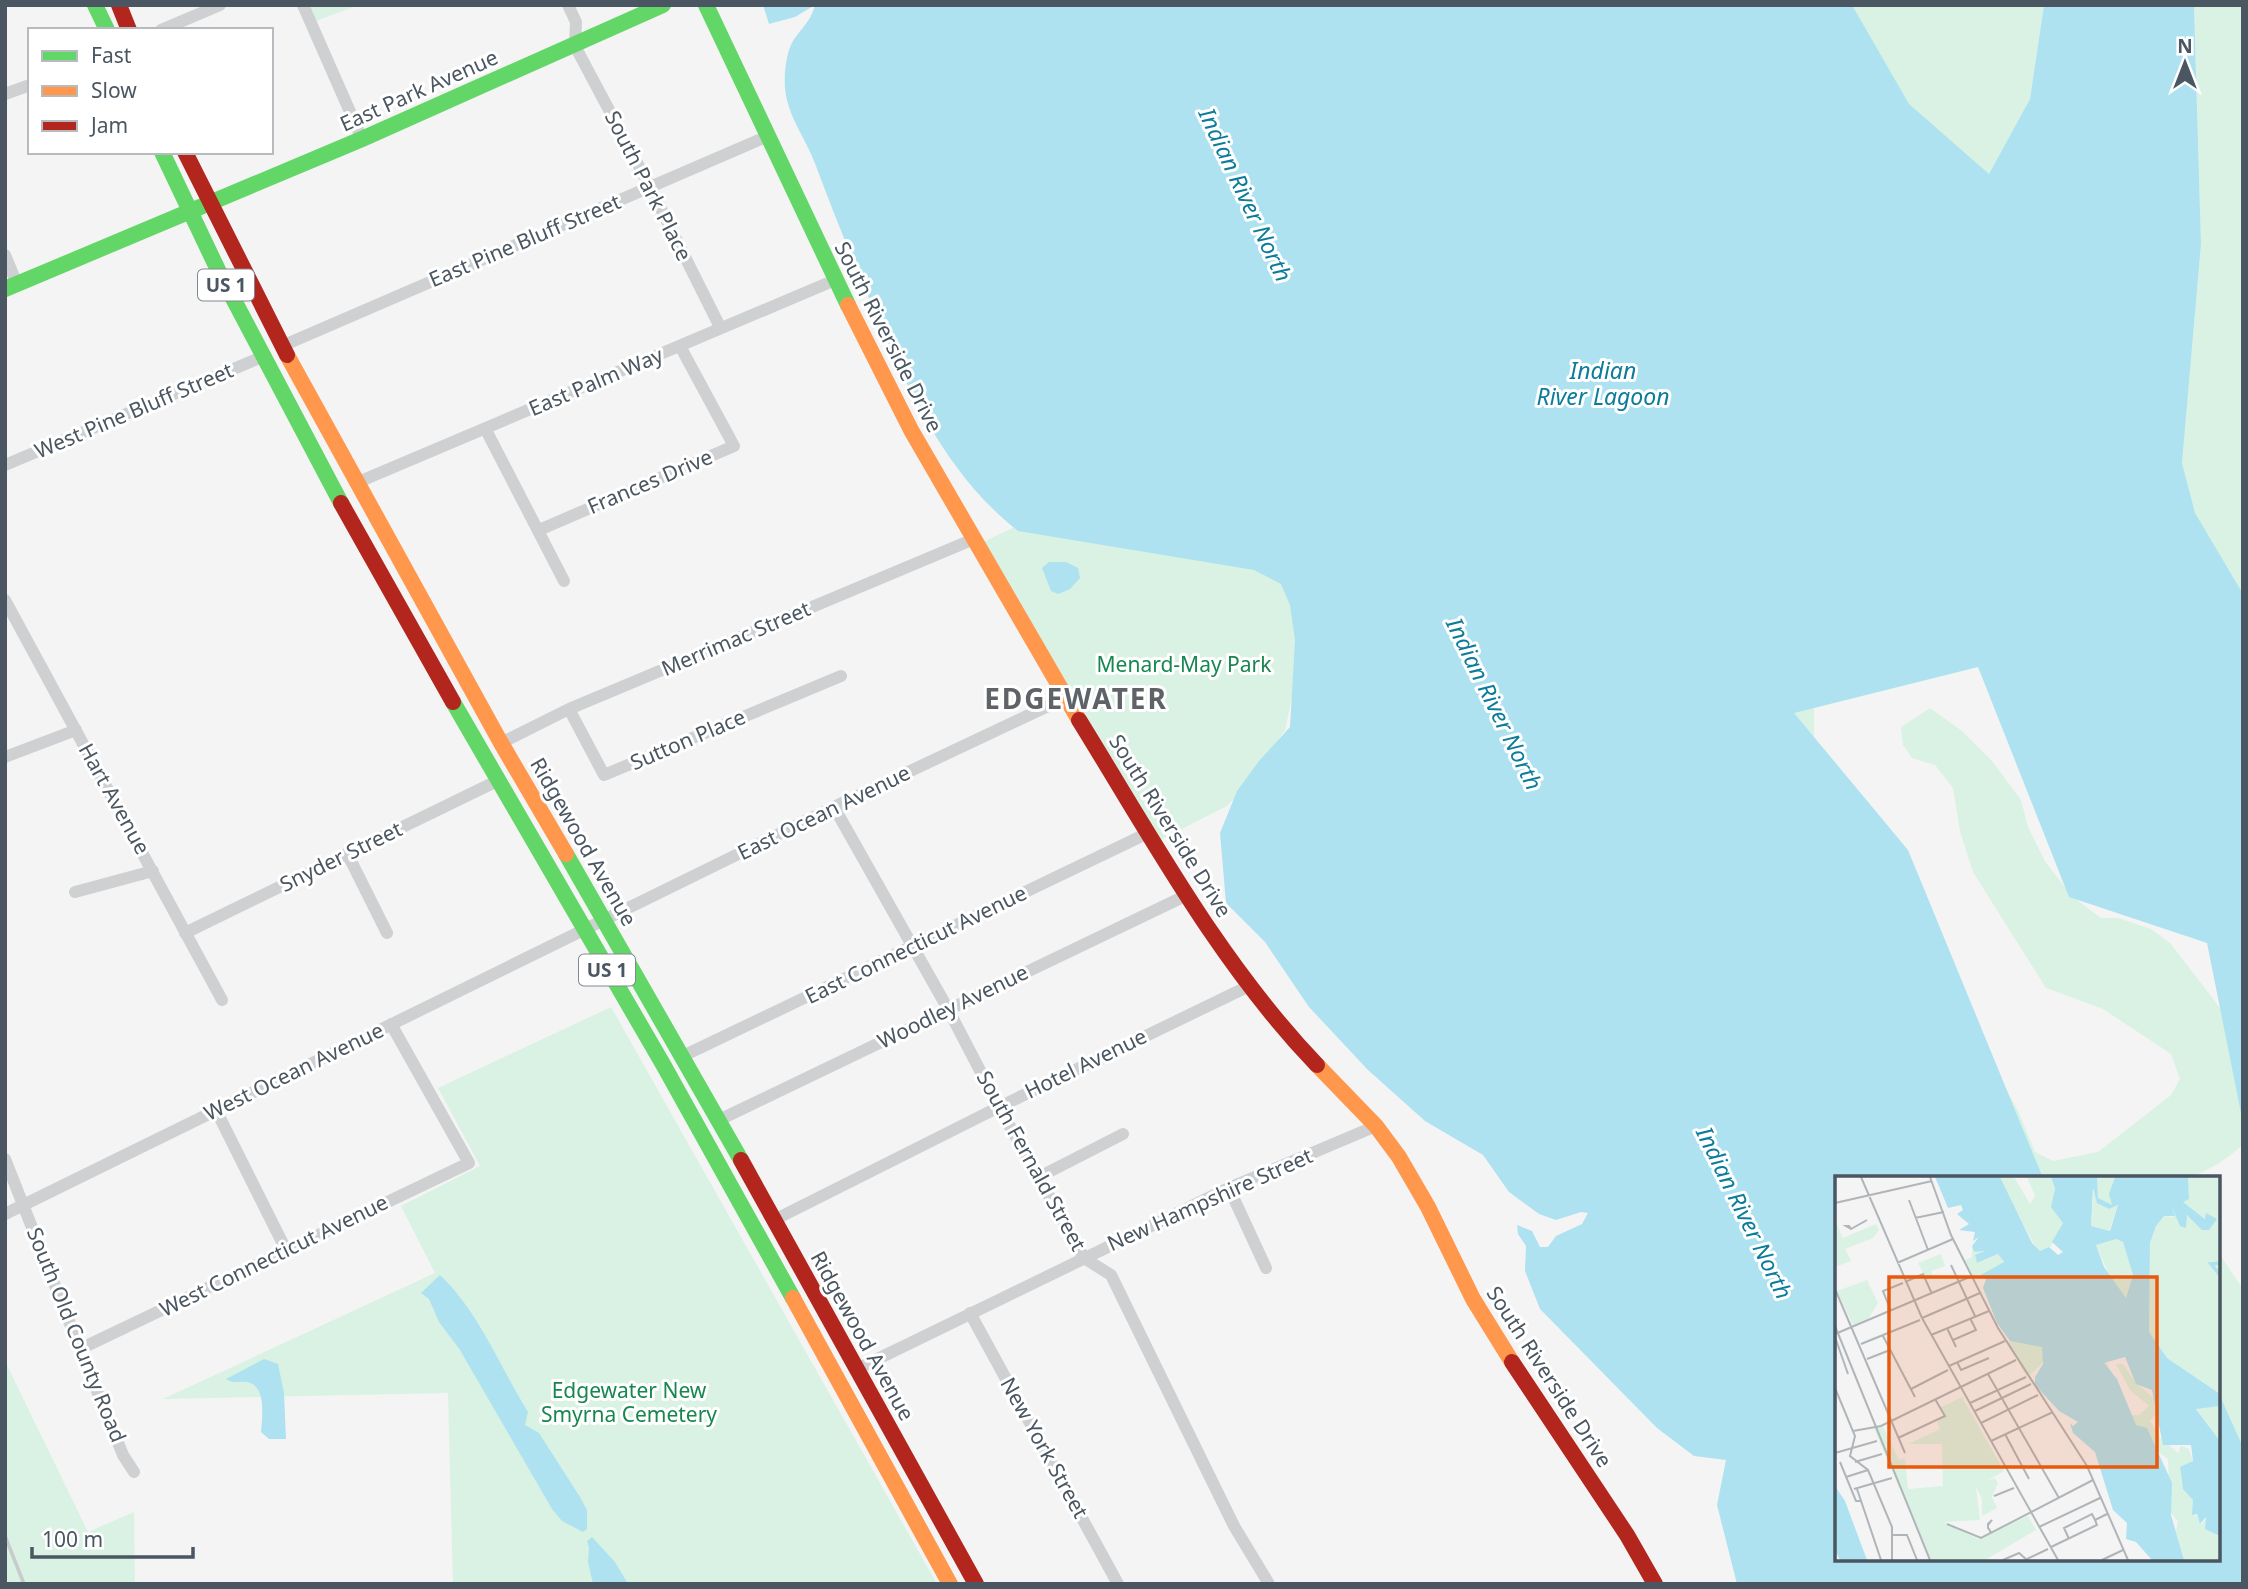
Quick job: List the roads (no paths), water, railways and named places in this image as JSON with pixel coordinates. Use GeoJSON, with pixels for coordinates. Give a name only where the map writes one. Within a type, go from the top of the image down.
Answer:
{"type":"FeatureCollection","features":[{"type":"Feature","properties":{"kind":"main road"},"geometry":{"type":"LineString","coordinates":[[95,5],[106,28]]}},
{"type":"Feature","properties":{"kind":"main road"},"geometry":{"type":"LineString","coordinates":[[118,5],[128,28]]}},
{"type":"Feature","properties":{"kind":"main road","name":"East Park Avenue"},"geometry":{"type":"LineString","coordinates":[[11,287],[362,139],[663,5]]}},
{"type":"Feature","properties":{"kind":"main road","name":"South Riverside Drive"},"geometry":{"type":"LineString","coordinates":[[706,5],[835,280],[911,430],[1065,698],[1187,895],[1249,986],[1291,1038],[1376,1126],[1399,1157],[1497,1340],[1627,1535],[1655,1584]]}},
{"type":"Feature","properties":{"kind":"main road","name":"Ridgewood Avenue"},"geometry":{"type":"LineString","coordinates":[[163,154],[262,357],[389,588],[497,781],[663,1066],[950,1584]]}},
{"type":"Feature","properties":{"kind":"main road","name":"Ridgewood Avenue"},"geometry":{"type":"LineString","coordinates":[[186,154],[282,346],[356,483],[501,743],[683,1056],[976,1584]]}},
{"type":"Feature","properties":{"kind":"main road"},"geometry":{"type":"LineString","coordinates":[[271,372],[286,378],[338,476],[356,483]]}},
{"type":"Feature","properties":{"kind":"main road"},"geometry":{"type":"LineString","coordinates":[[389,588],[403,595],[412,604],[448,668],[453,673],[463,675]]}},
{"type":"Feature","properties":{"kind":"main road"},"geometry":{"type":"LineString","coordinates":[[767,1253],[783,1260],[837,1355],[855,1366]]}},
{"type":"Feature","properties":{"kind":"main road"},"geometry":{"type":"LineString","coordinates":[[846,1395],[858,1398],[865,1404],[922,1504],[940,1520]]}},
{"type":"Feature","properties":{"kind":"street"},"geometry":{"type":"LineString","coordinates":[[166,28],[220,5]]}},
{"type":"Feature","properties":{"kind":"street"},"geometry":{"type":"LineString","coordinates":[[303,5],[362,139]]}},
{"type":"Feature","properties":{"kind":"street"},"geometry":{"type":"LineString","coordinates":[[568,5],[576,22],[575,46]]}},
{"type":"Feature","properties":{"kind":"street","name":"South Park Place"},"geometry":{"type":"LineString","coordinates":[[575,46],[720,327]]}},
{"type":"Feature","properties":{"kind":"street"},"geometry":{"type":"LineString","coordinates":[[5,94],[28,86]]}},
{"type":"Feature","properties":{"kind":"street","name":"East Pine Bluff Street"},"geometry":{"type":"LineString","coordinates":[[282,346],[768,136]]}},
{"type":"Feature","properties":{"kind":"street"},"geometry":{"type":"LineString","coordinates":[[5,255],[11,287]]}},
{"type":"Feature","properties":{"kind":"street","name":"East Palm Way"},"geometry":{"type":"LineString","coordinates":[[356,483],[835,280]]}},
{"type":"Feature","properties":{"kind":"street","name":"Frances Drive"},"geometry":{"type":"LineString","coordinates":[[539,530],[734,446],[680,346]]}},
{"type":"Feature","properties":{"kind":"street","name":"West Pine Bluff Street"},"geometry":{"type":"LineString","coordinates":[[5,465],[262,357]]}},
{"type":"Feature","properties":{"kind":"street"},"geometry":{"type":"LineString","coordinates":[[486,430],[564,581]]}},
{"type":"Feature","properties":{"kind":"street","name":"Merrimac Street"},"geometry":{"type":"LineString","coordinates":[[501,743],[569,709],[974,539]]}},
{"type":"Feature","properties":{"kind":"street","name":"Hart Avenue"},"geometry":{"type":"LineString","coordinates":[[6,605],[222,1000]]}},
{"type":"Feature","properties":{"kind":"street","name":"Sutton Place"},"geometry":{"type":"LineString","coordinates":[[569,709],[604,775],[841,676]]}},
{"type":"Feature","properties":{"kind":"street","name":"East Ocean Avenue"},"geometry":{"type":"LineString","coordinates":[[584,930],[834,807],[1065,698]]}},
{"type":"Feature","properties":{"kind":"street"},"geometry":{"type":"LineString","coordinates":[[5,757],[76,730]]}},
{"type":"Feature","properties":{"kind":"street","name":"Snyder Street"},"geometry":{"type":"LineString","coordinates":[[185,933],[497,781]]}},
{"type":"Feature","properties":{"kind":"street","name":"South Fernald Street"},"geometry":{"type":"LineString","coordinates":[[834,807],[1084,1258],[1111,1275],[1234,1526],[1269,1584]]}},
{"type":"Feature","properties":{"kind":"street","name":"East Connecticut Avenue"},"geometry":{"type":"LineString","coordinates":[[683,1056],[1148,833]]}},
{"type":"Feature","properties":{"kind":"street"},"geometry":{"type":"LineString","coordinates":[[347,853],[387,933]]}},
{"type":"Feature","properties":{"kind":"street"},"geometry":{"type":"LineString","coordinates":[[75,892],[153,871]]}},
{"type":"Feature","properties":{"kind":"street","name":"Woodley Avenue"},"geometry":{"type":"LineString","coordinates":[[719,1120],[1187,895]]}},
{"type":"Feature","properties":{"kind":"street","name":"West Ocean Avenue"},"geometry":{"type":"LineString","coordinates":[[5,1214],[584,930]]}},
{"type":"Feature","properties":{"kind":"street","name":"Hotel Avenue"},"geometry":{"type":"LineString","coordinates":[[774,1220],[1249,986]]}},
{"type":"Feature","properties":{"kind":"street","name":"West Connecticut Avenue"},"geometry":{"type":"LineString","coordinates":[[80,1349],[469,1163],[391,1024]]}},
{"type":"Feature","properties":{"kind":"street"},"geometry":{"type":"LineString","coordinates":[[216,1110],[286,1250]]}},
{"type":"Feature","properties":{"kind":"street","name":"New Hampshire Street"},"geometry":{"type":"LineString","coordinates":[[855,1366],[1228,1188],[1376,1126]]}},
{"type":"Feature","properties":{"kind":"street"},"geometry":{"type":"LineString","coordinates":[[1039,1177],[1124,1133]]}},
{"type":"Feature","properties":{"kind":"street","name":"South Old County Road"},"geometry":{"type":"LineString","coordinates":[[5,1159],[123,1455],[134,1472]]}},
{"type":"Feature","properties":{"kind":"street"},"geometry":{"type":"LineString","coordinates":[[1228,1188],[1266,1268]]}},
{"type":"Feature","properties":{"kind":"street","name":"New York Street"},"geometry":{"type":"LineString","coordinates":[[970,1313],[1118,1584]]}},
{"type":"Feature","properties":{"kind":"water"},"geometry":{"type":"Polygon","coordinates":[[[763,5],[815,5],[795,17],[769,24],[763,5]]]}},
{"type":"Feature","properties":{"kind":"water","name":"Indian River Lagoon"},"geometry":{"type":"Polygon","coordinates":[[[815,5],[1852,5],[1909,104],[1989,174],[2030,99],[2044,5],[2194,5],[2201,244],[2182,463],[2195,513],[2243,594],[2243,1123],[2207,943],[2069,897],[1978,667],[1794,713],[1908,850],[2042,1176],[1835,1176],[1835,1561],[2220,1561],[2220,1396],[2243,1447],[2243,1584],[1737,1584],[1717,1505],[1726,1460],[1694,1456],[1657,1428],[1540,1309],[1525,1271],[1526,1246],[1518,1234],[1517,1225],[1532,1231],[1540,1247],[1548,1247],[1556,1236],[1582,1224],[1588,1213],[1581,1212],[1556,1220],[1539,1214],[1509,1192],[1483,1155],[1425,1121],[1368,1070],[1309,1007],[1265,942],[1226,903],[1220,833],[1237,791],[1259,761],[1290,727],[1295,640],[1290,605],[1281,584],[1254,570],[1018,531],[971,485],[951,460],[917,404],[889,345],[812,156],[793,118],[785,88],[786,63],[793,41],[811,16],[815,5]]]}},
{"type":"Feature","properties":{"kind":"water"},"geometry":{"type":"Polygon","coordinates":[[[1049,562],[1066,562],[1078,568],[1080,578],[1070,589],[1058,594],[1051,591],[1042,568],[1049,562]]]}},
{"type":"Feature","properties":{"kind":"water"},"geometry":{"type":"Polygon","coordinates":[[[440,1275],[466,1306],[488,1340],[528,1412],[525,1425],[539,1433],[580,1497],[587,1510],[587,1529],[583,1532],[562,1521],[552,1509],[460,1350],[439,1322],[429,1299],[421,1293],[440,1275]]]}},
{"type":"Feature","properties":{"kind":"water"},"geometry":{"type":"Polygon","coordinates":[[[264,1359],[278,1364],[284,1393],[286,1439],[269,1439],[261,1432],[262,1403],[258,1389],[253,1384],[226,1379],[264,1359]]]}},
{"type":"Feature","properties":{"kind":"water"},"geometry":{"type":"Polygon","coordinates":[[[592,1537],[615,1562],[628,1584],[593,1584],[587,1541],[592,1537]]]}},
{"type":"Feature","properties":{"kind":"railway"},"geometry":{"type":"LineString","coordinates":[[5,1536],[24,1584]]}},
{"type":"Feature","properties":{"kind":"district","name":"EDGEWATER"},"geometry":{"type":"Point","coordinates":[1076,699]}},
{"type":"Feature","properties":{"kind":"water label","name":"Indian River North"},"geometry":{"type":"Point","coordinates":[1245,195]}},
{"type":"Feature","properties":{"kind":"water label","name":"Indian River North"},"geometry":{"type":"Point","coordinates":[1494,704]}},
{"type":"Feature","properties":{"kind":"water label","name":"Indian River North"},"geometry":{"type":"Point","coordinates":[1744,1213]}},
{"type":"Feature","properties":{"kind":"park label","name":"Menard-May Park"},"geometry":{"type":"Point","coordinates":[1184,665]}},
{"type":"Feature","properties":{"kind":"park label","name":"Edgewater New Smyrna Cemetery"},"geometry":{"type":"Point","coordinates":[629,1403]}}]}
